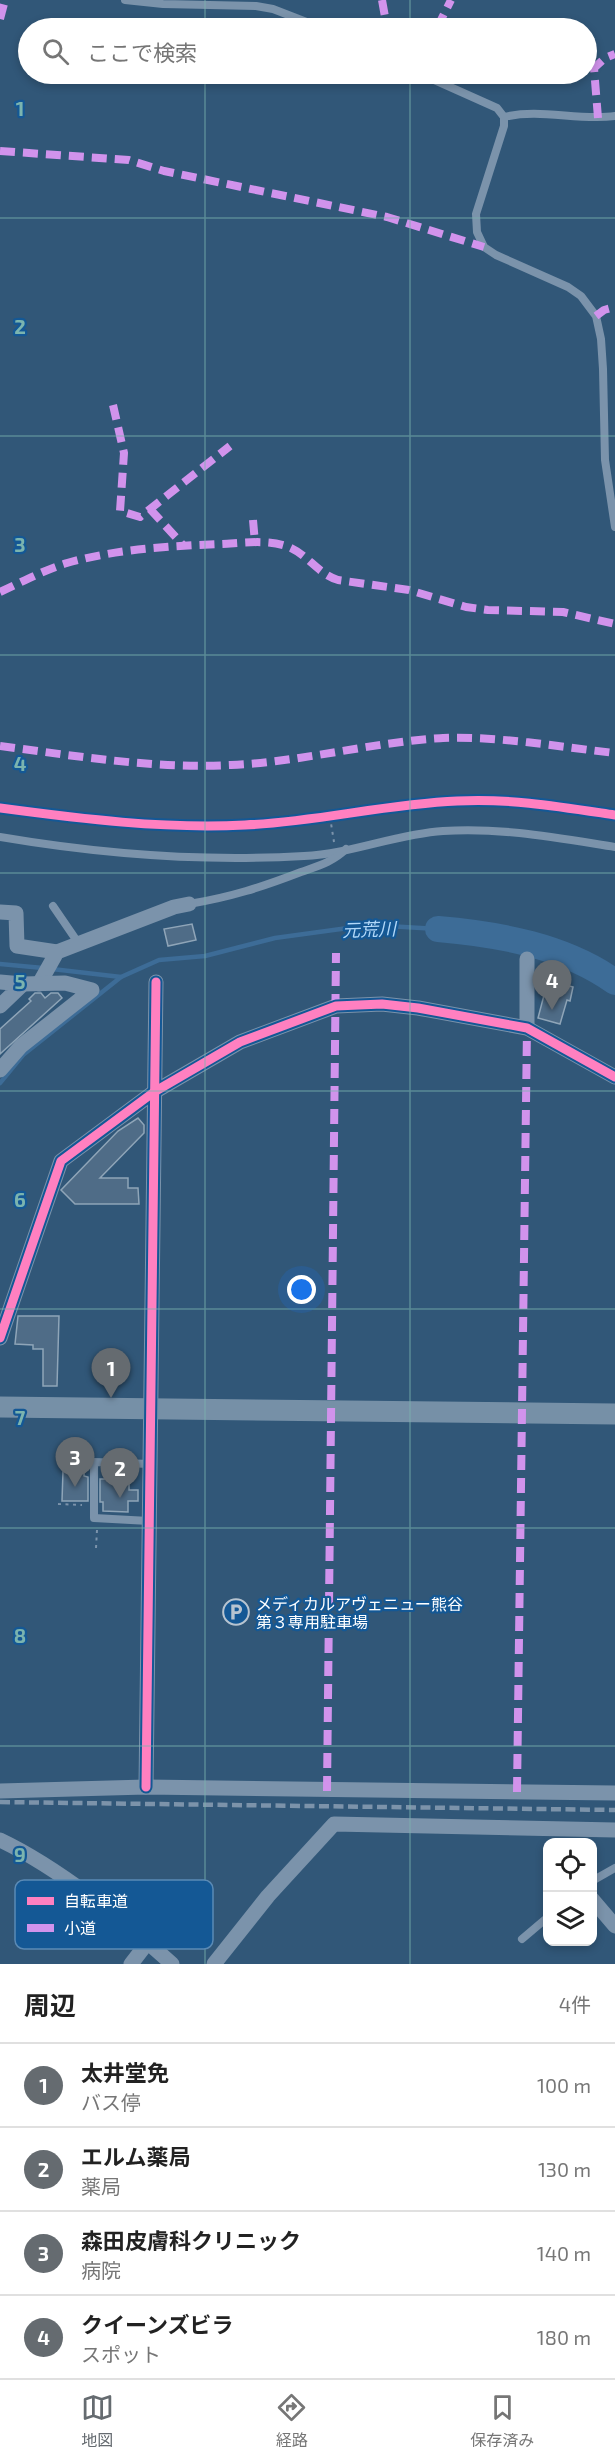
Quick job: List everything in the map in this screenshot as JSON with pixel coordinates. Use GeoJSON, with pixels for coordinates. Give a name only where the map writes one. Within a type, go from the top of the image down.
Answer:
{"type":"FeatureCollection","features":[{"type":"Feature","properties":{"kind":"street"},"geometry":{"type":"LineString","coordinates":[[40,980],[55,955],[174,906],[189,904]]}},
{"type":"Feature","properties":{"kind":"street"},"geometry":{"type":"LineString","coordinates":[[0,912],[16,913],[17,946],[55,955]]}},
{"type":"Feature","properties":{"kind":"street"},"geometry":{"type":"LineString","coordinates":[[527,959],[527,1028]]}},
{"type":"Feature","properties":{"kind":"street"},"geometry":{"type":"LineString","coordinates":[[0,982],[23,984],[40,980],[92,990],[21,1046],[0,1070]]}},
{"type":"Feature","properties":{"kind":"street"},"geometry":{"type":"LineString","coordinates":[[146,1787],[156,982]]}},
{"type":"Feature","properties":{"kind":"street"},"geometry":{"type":"LineString","coordinates":[[0,1006],[23,984]]}},
{"type":"Feature","properties":{"kind":"street"},"geometry":{"type":"LineString","coordinates":[[0,1338],[61,1161],[154,1092],[240,1042],[336,1006],[382,1004],[418,1008],[527,1028],[615,1077]]}},
{"type":"Feature","properties":{"kind":"street"},"geometry":{"type":"LineString","coordinates":[[0,1407],[615,1414]]}},
{"type":"Feature","properties":{"kind":"street"},"geometry":{"type":"LineString","coordinates":[[0,1791],[146,1787],[615,1793]]}},
{"type":"Feature","properties":{"kind":"street"},"geometry":{"type":"LineString","coordinates":[[214,1964],[268,1896],[334,1824],[615,1830]]}},
{"type":"Feature","properties":{"kind":"street"},"geometry":{"type":"LineString","coordinates":[[0,1840],[19,1849],[65,1880]]}},
{"type":"Feature","properties":{"kind":"street"},"geometry":{"type":"LineString","coordinates":[[597,1905],[615,1926]]}},
{"type":"Feature","properties":{"kind":"street"},"geometry":{"type":"LineString","coordinates":[[131,1964],[143,1949]]}},
{"type":"Feature","properties":{"kind":"street"},"geometry":{"type":"LineString","coordinates":[[156,1949],[172,1964]]}},
{"type":"Feature","properties":{"kind":"lane"},"geometry":{"type":"LineString","coordinates":[[125,0],[163,4],[256,6],[273,9],[296,18]]}},
{"type":"Feature","properties":{"kind":"lane"},"geometry":{"type":"LineString","coordinates":[[443,84],[496,108],[504,117],[504,126],[476,214],[477,232],[484,247],[496,255],[568,287],[581,296],[596,316],[601,339],[603,369],[605,460],[615,527]]}},
{"type":"Feature","properties":{"kind":"lane"},"geometry":{"type":"LineString","coordinates":[[504,117],[520,113],[598,118],[615,116]]}},
{"type":"Feature","properties":{"kind":"lane"},"geometry":{"type":"LineString","coordinates":[[0,837],[44,845],[214,859],[307,856],[442,831],[507,831],[615,847]]}},
{"type":"Feature","properties":{"kind":"lane"},"geometry":{"type":"LineString","coordinates":[[189,904],[234,896],[269,884],[336,859],[346,849]]}},
{"type":"Feature","properties":{"kind":"lane"},"geometry":{"type":"LineString","coordinates":[[53,906],[79,944]]}},
{"type":"Feature","properties":{"kind":"lane"},"geometry":{"type":"LineString","coordinates":[[149,1521],[94,1518],[94,1462],[150,1464]]}},
{"type":"Feature","properties":{"kind":"lane"},"geometry":{"type":"LineString","coordinates":[[597,1878],[615,1868]]}},
{"type":"Feature","properties":{"kind":"lane"},"geometry":{"type":"LineString","coordinates":[[522,1939],[543,1921]]}},
{"type":"Feature","properties":{"kind":"path"},"geometry":{"type":"LineString","coordinates":[[320,818],[341,815]]}},
{"type":"Feature","properties":{"kind":"path"},"geometry":{"type":"LineString","coordinates":[[330,817],[335,851]]}},
{"type":"Feature","properties":{"kind":"path"},"geometry":{"type":"LineString","coordinates":[[58,1504],[94,1505]]}},
{"type":"Feature","properties":{"kind":"path"},"geometry":{"type":"LineString","coordinates":[[96,1548],[97,1519]]}},
{"type":"Feature","properties":{"kind":"building"},"geometry":{"type":"Polygon","coordinates":[[[192,924],[196,940],[168,946],[164,929],[192,924]]]}},
{"type":"Feature","properties":{"kind":"building"},"geometry":{"type":"Polygon","coordinates":[[[548,980],[573,987],[570,1001],[567,1000],[560,1024],[538,1018],[548,980]]]}},
{"type":"Feature","properties":{"kind":"building"},"geometry":{"type":"Polygon","coordinates":[[[35,993],[41,993],[45,998],[51,993],[58,993],[62,998],[0,1054],[0,1029],[31,1001],[29,999],[35,993]]]}},
{"type":"Feature","properties":{"kind":"building"},"geometry":{"type":"Polygon","coordinates":[[[138,1118],[144,1125],[144,1133],[100,1178],[128,1178],[128,1188],[138,1188],[139,1204],[75,1204],[61,1190],[118,1131],[138,1118]]]}},
{"type":"Feature","properties":{"kind":"building"},"geometry":{"type":"Polygon","coordinates":[[[18,1316],[59,1316],[57,1386],[43,1386],[43,1349],[33,1349],[33,1345],[15,1344],[18,1316]]]}},
{"type":"Feature","properties":{"kind":"building"},"geometry":{"type":"Polygon","coordinates":[[[63,1471],[84,1472],[84,1476],[88,1477],[88,1501],[62,1501],[63,1471]]]}},
{"type":"Feature","properties":{"kind":"building"},"geometry":{"type":"Polygon","coordinates":[[[100,1479],[129,1479],[129,1490],[138,1490],[138,1501],[128,1501],[128,1512],[103,1511],[103,1502],[100,1502],[100,1479]]]}},
{"type":"Feature","properties":{"kind":"waterway","name":"元荒川"},"geometry":{"type":"LineString","coordinates":[[0,1083],[23,1055],[121,977],[159,960],[205,956],[275,938],[370,925],[438,929]]}},
{"type":"Feature","properties":{"kind":"waterway","name":"元荒川"},"geometry":{"type":"LineString","coordinates":[[438,929],[484,934],[530,944],[575,959],[615,982]]}},
{"type":"Feature","properties":{"kind":"waterway","name":"元荒川"},"geometry":{"type":"LineString","coordinates":[[0,964],[43,968]]}},
{"type":"Feature","properties":{"kind":"waterway","name":"元荒川"},"geometry":{"type":"LineString","coordinates":[[52,969],[121,977]]}},
{"type":"Feature","properties":{"kind":"railway"},"geometry":{"type":"LineString","coordinates":[[0,1802],[615,1810]]}},
{"type":"Feature","properties":{"kind":"marked path"},"geometry":{"type":"LineString","coordinates":[[0,19],[5,0]]}},
{"type":"Feature","properties":{"kind":"marked path"},"geometry":{"type":"LineString","coordinates":[[382,0],[385,18]]}},
{"type":"Feature","properties":{"kind":"marked path"},"geometry":{"type":"LineString","coordinates":[[442,18],[451,0]]}},
{"type":"Feature","properties":{"kind":"marked path"},"geometry":{"type":"LineString","coordinates":[[597,65],[605,58],[615,54]]}},
{"type":"Feature","properties":{"kind":"marked path"},"geometry":{"type":"LineString","coordinates":[[595,84],[598,118]]}},
{"type":"Feature","properties":{"kind":"marked path"},"geometry":{"type":"LineString","coordinates":[[0,151],[129,160],[164,171],[387,217],[484,247]]}},
{"type":"Feature","properties":{"kind":"marked path"},"geometry":{"type":"LineString","coordinates":[[596,316],[604,310],[615,307]]}},
{"type":"Feature","properties":{"kind":"marked path"},"geometry":{"type":"LineString","coordinates":[[113,405],[124,453],[120,511],[140,517],[230,446]]}},
{"type":"Feature","properties":{"kind":"marked path"},"geometry":{"type":"LineString","coordinates":[[150,509],[183,545]]}},
{"type":"Feature","properties":{"kind":"marked path"},"geometry":{"type":"LineString","coordinates":[[253,520],[255,543]]}},
{"type":"Feature","properties":{"kind":"marked path"},"geometry":{"type":"LineString","coordinates":[[0,592],[58,566],[105,554],[163,547],[264,542],[296,550],[325,573],[338,580],[409,590],[466,607],[488,610],[563,612],[615,624]]}},
{"type":"Feature","properties":{"kind":"marked path"},"geometry":{"type":"LineString","coordinates":[[0,746],[115,761],[202,766],[258,763],[390,743],[443,738],[508,740],[615,753]]}},
{"type":"Feature","properties":{"kind":"marked path"},"geometry":{"type":"LineString","coordinates":[[327,1791],[336,953]]}},
{"type":"Feature","properties":{"kind":"marked path"},"geometry":{"type":"LineString","coordinates":[[517,1792],[527,1028]]}},
{"type":"Feature","properties":{"kind":"cycle path"},"geometry":{"type":"LineString","coordinates":[[0,808],[92,819],[183,826],[272,823],[403,806],[477,800],[536,804],[615,815]]}},
{"type":"Feature","properties":{"kind":"cycle path"},"geometry":{"type":"LineString","coordinates":[[146,1787],[156,982]]}},
{"type":"Feature","properties":{"kind":"cycle path"},"geometry":{"type":"LineString","coordinates":[[0,1338],[61,1161],[154,1092],[240,1042],[336,1006],[382,1004],[418,1008],[527,1028],[615,1077]]}},
{"type":"Feature","properties":{"kind":"place","name":"クイーンズビラ"},"geometry":{"type":"Point","coordinates":[552,1010]}},
{"type":"Feature","properties":{"kind":"place","name":"太井堂免"},"geometry":{"type":"Point","coordinates":[111,1398]}},
{"type":"Feature","properties":{"kind":"place","name":"森田皮膚科クリニック"},"geometry":{"type":"Point","coordinates":[75,1487]}},
{"type":"Feature","properties":{"kind":"place","name":"エルム薬局"},"geometry":{"type":"Point","coordinates":[120,1498]}},
{"type":"Feature","properties":{"kind":"place","name":"メディカルアヴェニュー熊谷 第３専用駐車場"},"geometry":{"type":"Point","coordinates":[236,1612]}}]}
